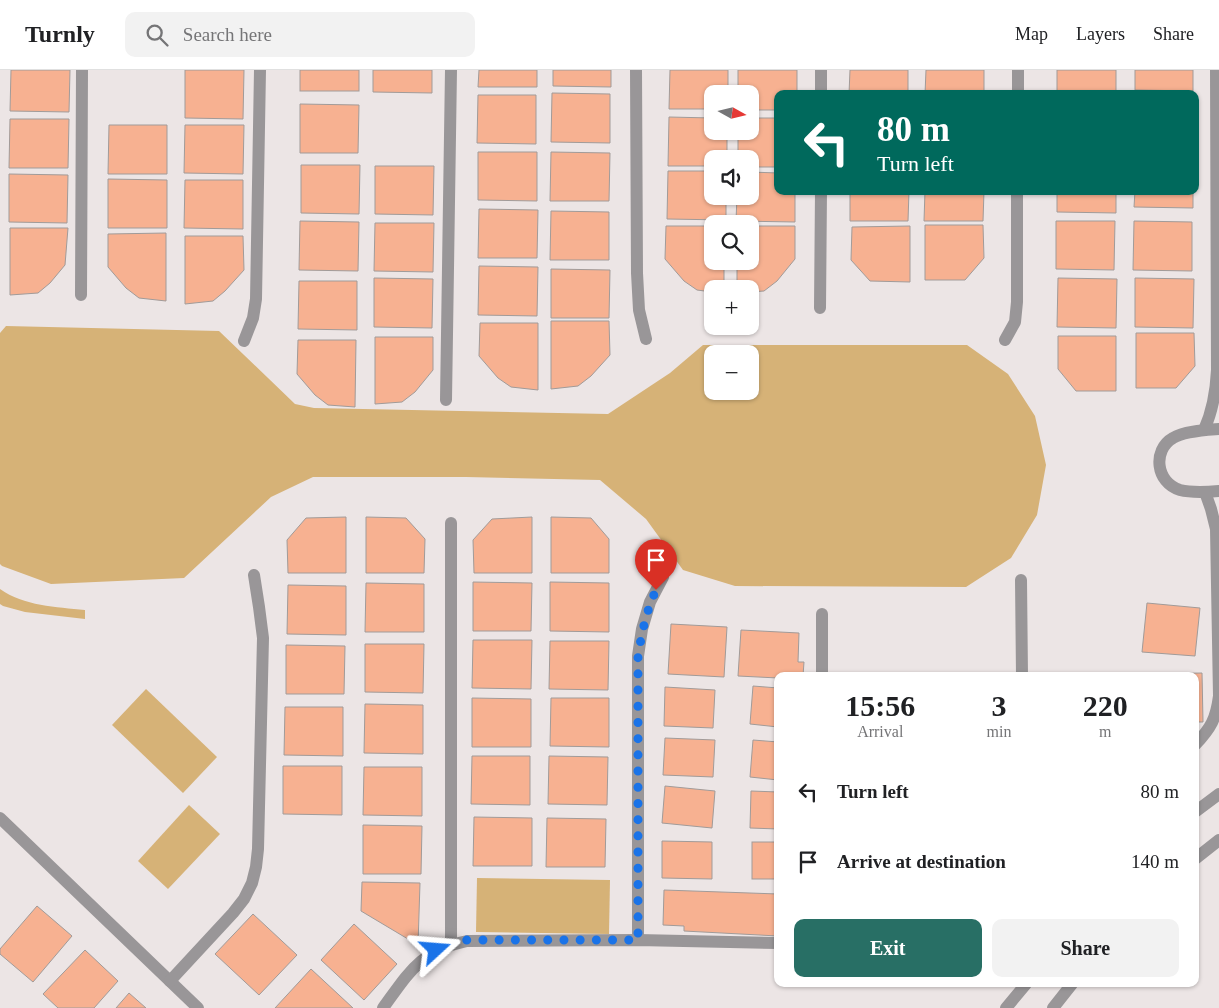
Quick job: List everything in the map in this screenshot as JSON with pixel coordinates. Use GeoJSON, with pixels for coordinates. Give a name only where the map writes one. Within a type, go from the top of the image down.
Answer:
{"type":"FeatureCollection","features":[{"type":"Feature","properties":{"kind":"street"},"geometry":{"type":"LineString","coordinates":[[81,295],[82,70]]}},
{"type":"Feature","properties":{"kind":"street"},"geometry":{"type":"LineString","coordinates":[[244,341],[253,318],[256,299],[260,70]]}},
{"type":"Feature","properties":{"kind":"street"},"geometry":{"type":"LineString","coordinates":[[446,400],[451,70]]}},
{"type":"Feature","properties":{"kind":"street"},"geometry":{"type":"LineString","coordinates":[[636,70],[637,273],[639,310],[646,339]]}},
{"type":"Feature","properties":{"kind":"street"},"geometry":{"type":"LineString","coordinates":[[821,70],[821,90]]}},
{"type":"Feature","properties":{"kind":"street"},"geometry":{"type":"LineString","coordinates":[[1018,70],[1018,90]]}},
{"type":"Feature","properties":{"kind":"street"},"geometry":{"type":"LineString","coordinates":[[1204,430],[1216,393],[1217,370],[1216,70]]}},
{"type":"Feature","properties":{"kind":"street"},"geometry":{"type":"LineString","coordinates":[[820,308],[821,195]]}},
{"type":"Feature","properties":{"kind":"street"},"geometry":{"type":"LineString","coordinates":[[1006,340],[1015,322],[1017,302],[1017,195]]}},
{"type":"Feature","properties":{"kind":"street"},"geometry":{"type":"LineString","coordinates":[[1219,429],[1179,434],[1166,444],[1161,450],[1159,458],[1159,467],[1162,474],[1172,487],[1180,490],[1219,491]]}},
{"type":"Feature","properties":{"kind":"street"},"geometry":{"type":"LineString","coordinates":[[1199,740],[1210,727],[1217,712],[1219,696],[1216,529],[1205,492]]}},
{"type":"Feature","properties":{"kind":"street"},"geometry":{"type":"LineString","coordinates":[[450,523],[451,944]]}},
{"type":"Feature","properties":{"kind":"street"},"geometry":{"type":"LineString","coordinates":[[170,982],[244,899],[252,883],[256,866],[263,638],[254,575]]}},
{"type":"Feature","properties":{"kind":"street"},"geometry":{"type":"LineString","coordinates":[[638,940],[638,656],[642,629],[650,602],[663,577]]}},
{"type":"Feature","properties":{"kind":"street"},"geometry":{"type":"LineString","coordinates":[[1021,580],[1022,672]]}},
{"type":"Feature","properties":{"kind":"street"},"geometry":{"type":"LineString","coordinates":[[822,614],[822,672]]}},
{"type":"Feature","properties":{"kind":"street"},"geometry":{"type":"LineString","coordinates":[[1199,809],[1219,794]]}},
{"type":"Feature","properties":{"kind":"street"},"geometry":{"type":"LineString","coordinates":[[0,818],[198,1008]]}},
{"type":"Feature","properties":{"kind":"street"},"geometry":{"type":"LineString","coordinates":[[1199,856],[1219,840]]}},
{"type":"Feature","properties":{"kind":"street"},"geometry":{"type":"LineString","coordinates":[[383,1008],[410,970],[422,960],[436,950],[467,940],[638,940],[774,943]]}},
{"type":"Feature","properties":{"kind":"street"},"geometry":{"type":"LineString","coordinates":[[1006,1008],[1024,987]]}},
{"type":"Feature","properties":{"kind":"street"},"geometry":{"type":"LineString","coordinates":[[1053,1008],[1070,987]]}},
{"type":"Feature","properties":{"kind":"shaded area"},"geometry":{"type":"Polygon","coordinates":[[[6,326],[219,331],[295,404],[314,408],[608,414],[670,373],[703,345],[704,400],[759,400],[759,345],[967,345],[1008,374],[1035,416],[1046,465],[1037,515],[1011,558],[966,587],[735,586],[683,570],[646,519],[600,480],[466,477],[313,477],[271,497],[184,578],[51,584],[0,564],[0,333],[6,326]]]}},
{"type":"Feature","properties":{"kind":"shaded area"},"geometry":{"type":"Polygon","coordinates":[[[0,589],[9,595],[30,602],[52,607],[85,610],[85,619],[25,612],[3,606],[0,604],[0,589]]]}},
{"type":"Feature","properties":{"kind":"shaded area"},"geometry":{"type":"Polygon","coordinates":[[[146,689],[217,757],[183,793],[112,725],[146,689]]]}},
{"type":"Feature","properties":{"kind":"shaded area"},"geometry":{"type":"Polygon","coordinates":[[[189,805],[220,834],[168,889],[138,861],[189,805]]]}},
{"type":"Feature","properties":{"kind":"shaded area"},"geometry":{"type":"Polygon","coordinates":[[[477,878],[610,880],[609,934],[476,932],[477,878]]]}},
{"type":"Feature","properties":{"kind":"building"},"geometry":{"type":"Polygon","coordinates":[[[11,70],[70,70],[69,112],[10,111],[11,70]]]}},
{"type":"Feature","properties":{"kind":"building"},"geometry":{"type":"Polygon","coordinates":[[[185,70],[244,70],[243,119],[185,118],[185,70]]]}},
{"type":"Feature","properties":{"kind":"building"},"geometry":{"type":"Polygon","coordinates":[[[300,70],[359,70],[359,91],[300,91],[300,70]]]}},
{"type":"Feature","properties":{"kind":"building"},"geometry":{"type":"Polygon","coordinates":[[[373,70],[432,70],[432,93],[373,92],[373,70]]]}},
{"type":"Feature","properties":{"kind":"building"},"geometry":{"type":"Polygon","coordinates":[[[479,70],[537,70],[537,87],[478,87],[479,70]]]}},
{"type":"Feature","properties":{"kind":"building"},"geometry":{"type":"Polygon","coordinates":[[[553,70],[611,70],[611,87],[553,86],[553,70]]]}},
{"type":"Feature","properties":{"kind":"building"},"geometry":{"type":"Polygon","coordinates":[[[670,70],[728,70],[728,85],[704,85],[704,109],[669,109],[670,70]]]}},
{"type":"Feature","properties":{"kind":"building"},"geometry":{"type":"Polygon","coordinates":[[[738,70],[797,70],[797,90],[774,90],[774,110],[759,110],[759,85],[738,85],[738,70]]]}},
{"type":"Feature","properties":{"kind":"building"},"geometry":{"type":"Polygon","coordinates":[[[850,70],[908,70],[908,90],[849,90],[850,70]]]}},
{"type":"Feature","properties":{"kind":"building"},"geometry":{"type":"Polygon","coordinates":[[[926,70],[984,70],[984,90],[925,90],[926,70]]]}},
{"type":"Feature","properties":{"kind":"building"},"geometry":{"type":"Polygon","coordinates":[[[1057,70],[1116,70],[1116,90],[1057,90],[1057,70]]]}},
{"type":"Feature","properties":{"kind":"building"},"geometry":{"type":"Polygon","coordinates":[[[1135,70],[1193,70],[1193,90],[1135,90],[1135,70]]]}},
{"type":"Feature","properties":{"kind":"building"},"geometry":{"type":"Polygon","coordinates":[[[552,93],[610,94],[610,143],[551,142],[552,93]]]}},
{"type":"Feature","properties":{"kind":"building"},"geometry":{"type":"Polygon","coordinates":[[[478,95],[536,95],[536,144],[477,143],[478,95]]]}},
{"type":"Feature","properties":{"kind":"building"},"geometry":{"type":"Polygon","coordinates":[[[300,104],[359,105],[358,153],[300,153],[300,104]]]}},
{"type":"Feature","properties":{"kind":"building"},"geometry":{"type":"Polygon","coordinates":[[[669,117],[704,118],[704,140],[727,140],[727,150],[704,150],[704,166],[668,166],[669,117]]]}},
{"type":"Feature","properties":{"kind":"building"},"geometry":{"type":"Polygon","coordinates":[[[759,118],[774,118],[774,167],[759,167],[759,150],[738,150],[738,140],[759,140],[759,118]]]}},
{"type":"Feature","properties":{"kind":"building"},"geometry":{"type":"Polygon","coordinates":[[[10,119],[69,119],[68,168],[9,168],[10,119]]]}},
{"type":"Feature","properties":{"kind":"building"},"geometry":{"type":"Polygon","coordinates":[[[109,125],[167,125],[167,174],[108,174],[109,125]]]}},
{"type":"Feature","properties":{"kind":"building"},"geometry":{"type":"Polygon","coordinates":[[[185,125],[244,125],[243,174],[184,173],[185,125]]]}},
{"type":"Feature","properties":{"kind":"building"},"geometry":{"type":"Polygon","coordinates":[[[478,152],[537,152],[537,201],[478,200],[478,152]]]}},
{"type":"Feature","properties":{"kind":"building"},"geometry":{"type":"Polygon","coordinates":[[[551,152],[610,153],[609,201],[550,201],[551,152]]]}},
{"type":"Feature","properties":{"kind":"building"},"geometry":{"type":"Polygon","coordinates":[[[301,165],[360,165],[359,214],[301,213],[301,165]]]}},
{"type":"Feature","properties":{"kind":"building"},"geometry":{"type":"Polygon","coordinates":[[[375,166],[434,166],[433,215],[375,214],[375,166]]]}},
{"type":"Feature","properties":{"kind":"building"},"geometry":{"type":"Polygon","coordinates":[[[668,171],[704,171],[704,205],[726,205],[726,215],[704,215],[704,220],[667,219],[668,171]]]}},
{"type":"Feature","properties":{"kind":"building"},"geometry":{"type":"Polygon","coordinates":[[[759,172],[774,173],[774,195],[795,195],[795,222],[759,221],[759,215],[736,215],[737,205],[759,205],[759,172]]]}},
{"type":"Feature","properties":{"kind":"building"},"geometry":{"type":"Polygon","coordinates":[[[9,174],[68,175],[67,223],[9,222],[9,174]]]}},
{"type":"Feature","properties":{"kind":"building"},"geometry":{"type":"Polygon","coordinates":[[[108,179],[167,180],[167,228],[108,228],[108,179]]]}},
{"type":"Feature","properties":{"kind":"building"},"geometry":{"type":"Polygon","coordinates":[[[185,180],[243,180],[243,229],[184,228],[185,180]]]}},
{"type":"Feature","properties":{"kind":"building"},"geometry":{"type":"Polygon","coordinates":[[[850,195],[909,195],[908,221],[850,221],[850,195]]]}},
{"type":"Feature","properties":{"kind":"building"},"geometry":{"type":"Polygon","coordinates":[[[925,195],[984,195],[983,221],[924,221],[925,195]]]}},
{"type":"Feature","properties":{"kind":"building"},"geometry":{"type":"Polygon","coordinates":[[[1057,195],[1116,195],[1116,213],[1057,212],[1057,195]]]}},
{"type":"Feature","properties":{"kind":"building"},"geometry":{"type":"Polygon","coordinates":[[[1135,195],[1193,195],[1193,208],[1134,207],[1135,195]]]}},
{"type":"Feature","properties":{"kind":"building"},"geometry":{"type":"Polygon","coordinates":[[[479,209],[538,210],[537,258],[478,258],[479,209]]]}},
{"type":"Feature","properties":{"kind":"building"},"geometry":{"type":"Polygon","coordinates":[[[551,211],[609,212],[609,260],[550,260],[551,211]]]}},
{"type":"Feature","properties":{"kind":"building"},"geometry":{"type":"Polygon","coordinates":[[[300,221],[359,222],[358,271],[299,270],[300,221]]]}},
{"type":"Feature","properties":{"kind":"building"},"geometry":{"type":"Polygon","coordinates":[[[1056,221],[1115,221],[1114,270],[1056,269],[1056,221]]]}},
{"type":"Feature","properties":{"kind":"building"},"geometry":{"type":"Polygon","coordinates":[[[1134,221],[1192,222],[1192,271],[1133,270],[1134,221]]]}},
{"type":"Feature","properties":{"kind":"building"},"geometry":{"type":"Polygon","coordinates":[[[375,223],[434,223],[433,272],[374,271],[375,223]]]}},
{"type":"Feature","properties":{"kind":"building"},"geometry":{"type":"Polygon","coordinates":[[[925,225],[983,225],[984,258],[965,280],[925,280],[925,225]]]}},
{"type":"Feature","properties":{"kind":"building"},"geometry":{"type":"Polygon","coordinates":[[[666,226],[704,226],[704,270],[724,270],[724,280],[704,280],[704,291],[697,290],[684,281],[665,259],[666,226]]]}},
{"type":"Feature","properties":{"kind":"building"},"geometry":{"type":"Polygon","coordinates":[[[759,226],[795,226],[795,259],[777,281],[764,291],[759,291],[759,280],[737,280],[737,270],[759,270],[759,226]]]}},
{"type":"Feature","properties":{"kind":"building"},"geometry":{"type":"Polygon","coordinates":[[[910,226],[910,282],[870,281],[851,260],[852,227],[910,226]]]}},
{"type":"Feature","properties":{"kind":"building"},"geometry":{"type":"Polygon","coordinates":[[[10,228],[68,228],[65,265],[50,283],[38,293],[10,295],[10,228]]]}},
{"type":"Feature","properties":{"kind":"building"},"geometry":{"type":"Polygon","coordinates":[[[166,233],[166,301],[139,298],[126,288],[108,267],[108,234],[166,233]]]}},
{"type":"Feature","properties":{"kind":"building"},"geometry":{"type":"Polygon","coordinates":[[[185,236],[243,236],[244,270],[213,301],[185,304],[185,236]]]}},
{"type":"Feature","properties":{"kind":"building"},"geometry":{"type":"Polygon","coordinates":[[[479,266],[538,267],[537,316],[478,315],[479,266]]]}},
{"type":"Feature","properties":{"kind":"building"},"geometry":{"type":"Polygon","coordinates":[[[551,269],[610,270],[609,318],[551,318],[551,269]]]}},
{"type":"Feature","properties":{"kind":"building"},"geometry":{"type":"Polygon","coordinates":[[[374,278],[433,279],[432,328],[374,327],[374,278]]]}},
{"type":"Feature","properties":{"kind":"building"},"geometry":{"type":"Polygon","coordinates":[[[1058,278],[1117,279],[1116,328],[1057,327],[1058,278]]]}},
{"type":"Feature","properties":{"kind":"building"},"geometry":{"type":"Polygon","coordinates":[[[1135,278],[1194,279],[1193,328],[1135,327],[1135,278]]]}},
{"type":"Feature","properties":{"kind":"building"},"geometry":{"type":"Polygon","coordinates":[[[299,281],[357,281],[357,330],[298,329],[299,281]]]}},
{"type":"Feature","properties":{"kind":"building"},"geometry":{"type":"Polygon","coordinates":[[[551,321],[609,321],[610,355],[591,376],[578,386],[551,389],[551,321]]]}},
{"type":"Feature","properties":{"kind":"building"},"geometry":{"type":"Polygon","coordinates":[[[480,323],[538,323],[538,390],[511,387],[498,378],[479,356],[480,323]]]}},
{"type":"Feature","properties":{"kind":"building"},"geometry":{"type":"Polygon","coordinates":[[[1136,333],[1194,333],[1195,366],[1176,388],[1136,388],[1136,333]]]}},
{"type":"Feature","properties":{"kind":"building"},"geometry":{"type":"Polygon","coordinates":[[[1058,336],[1116,336],[1116,391],[1076,391],[1058,369],[1058,336]]]}},
{"type":"Feature","properties":{"kind":"building"},"geometry":{"type":"Polygon","coordinates":[[[375,337],[433,337],[433,370],[415,392],[402,402],[375,404],[375,337]]]}},
{"type":"Feature","properties":{"kind":"building"},"geometry":{"type":"Polygon","coordinates":[[[298,340],[356,340],[355,407],[328,405],[315,395],[297,374],[298,340]]]}},
{"type":"Feature","properties":{"kind":"building"},"geometry":{"type":"Polygon","coordinates":[[[346,517],[346,573],[288,573],[287,540],[306,518],[346,517]]]}},
{"type":"Feature","properties":{"kind":"building"},"geometry":{"type":"Polygon","coordinates":[[[366,517],[406,518],[425,539],[424,573],[366,573],[366,517]]]}},
{"type":"Feature","properties":{"kind":"building"},"geometry":{"type":"Polygon","coordinates":[[[532,517],[532,573],[474,573],[473,540],[492,519],[532,517]]]}},
{"type":"Feature","properties":{"kind":"building"},"geometry":{"type":"Polygon","coordinates":[[[551,517],[591,518],[609,539],[609,573],[551,573],[551,517]]]}},
{"type":"Feature","properties":{"kind":"building"},"geometry":{"type":"Polygon","coordinates":[[[473,582],[532,583],[531,631],[473,631],[473,582]]]}},
{"type":"Feature","properties":{"kind":"building"},"geometry":{"type":"Polygon","coordinates":[[[550,582],[609,583],[609,632],[550,631],[550,582]]]}},
{"type":"Feature","properties":{"kind":"building"},"geometry":{"type":"Polygon","coordinates":[[[366,583],[424,584],[424,632],[365,632],[366,583]]]}},
{"type":"Feature","properties":{"kind":"building"},"geometry":{"type":"Polygon","coordinates":[[[288,585],[346,586],[346,635],[287,634],[288,585]]]}},
{"type":"Feature","properties":{"kind":"building"},"geometry":{"type":"Polygon","coordinates":[[[1147,603],[1200,608],[1195,656],[1142,652],[1147,603]]]}},
{"type":"Feature","properties":{"kind":"building"},"geometry":{"type":"Polygon","coordinates":[[[671,624],[727,627],[724,677],[668,674],[671,624]]]}},
{"type":"Feature","properties":{"kind":"building"},"geometry":{"type":"Polygon","coordinates":[[[741,630],[799,633],[798,662],[804,662],[803,672],[774,672],[774,678],[738,676],[741,630]]]}},
{"type":"Feature","properties":{"kind":"building"},"geometry":{"type":"Polygon","coordinates":[[[473,640],[532,640],[531,689],[472,688],[473,640]]]}},
{"type":"Feature","properties":{"kind":"building"},"geometry":{"type":"Polygon","coordinates":[[[550,641],[609,641],[608,690],[549,689],[550,641]]]}},
{"type":"Feature","properties":{"kind":"building"},"geometry":{"type":"Polygon","coordinates":[[[365,644],[424,644],[423,693],[365,692],[365,644]]]}},
{"type":"Feature","properties":{"kind":"building"},"geometry":{"type":"Polygon","coordinates":[[[286,645],[345,646],[344,694],[286,694],[286,645]]]}},
{"type":"Feature","properties":{"kind":"building"},"geometry":{"type":"Polygon","coordinates":[[[1199,673],[1202,673],[1203,722],[1199,722],[1199,673]]]}},
{"type":"Feature","properties":{"kind":"building"},"geometry":{"type":"Polygon","coordinates":[[[753,686],[774,688],[774,727],[750,724],[753,686]]]}},
{"type":"Feature","properties":{"kind":"building"},"geometry":{"type":"Polygon","coordinates":[[[665,687],[715,690],[713,728],[664,726],[665,687]]]}},
{"type":"Feature","properties":{"kind":"building"},"geometry":{"type":"Polygon","coordinates":[[[472,698],[531,699],[531,747],[472,747],[472,698]]]}},
{"type":"Feature","properties":{"kind":"building"},"geometry":{"type":"Polygon","coordinates":[[[551,698],[609,698],[609,747],[550,746],[551,698]]]}},
{"type":"Feature","properties":{"kind":"building"},"geometry":{"type":"Polygon","coordinates":[[[365,704],[423,705],[423,754],[364,753],[365,704]]]}},
{"type":"Feature","properties":{"kind":"building"},"geometry":{"type":"Polygon","coordinates":[[[285,707],[343,707],[343,756],[284,755],[285,707]]]}},
{"type":"Feature","properties":{"kind":"building"},"geometry":{"type":"Polygon","coordinates":[[[665,738],[715,740],[713,777],[663,775],[665,738]]]}},
{"type":"Feature","properties":{"kind":"building"},"geometry":{"type":"Polygon","coordinates":[[[753,740],[774,742],[774,780],[750,777],[753,740]]]}},
{"type":"Feature","properties":{"kind":"building"},"geometry":{"type":"Polygon","coordinates":[[[472,756],[530,756],[530,805],[471,804],[472,756]]]}},
{"type":"Feature","properties":{"kind":"building"},"geometry":{"type":"Polygon","coordinates":[[[549,756],[608,757],[607,805],[548,804],[549,756]]]}},
{"type":"Feature","properties":{"kind":"building"},"geometry":{"type":"Polygon","coordinates":[[[283,766],[342,766],[342,815],[283,814],[283,766]]]}},
{"type":"Feature","properties":{"kind":"building"},"geometry":{"type":"Polygon","coordinates":[[[364,767],[422,767],[422,816],[363,815],[364,767]]]}},
{"type":"Feature","properties":{"kind":"building"},"geometry":{"type":"Polygon","coordinates":[[[665,786],[715,791],[712,828],[662,823],[665,786]]]}},
{"type":"Feature","properties":{"kind":"building"},"geometry":{"type":"Polygon","coordinates":[[[751,791],[774,792],[774,829],[750,828],[751,791]]]}},
{"type":"Feature","properties":{"kind":"building"},"geometry":{"type":"Polygon","coordinates":[[[474,817],[532,818],[532,866],[473,866],[474,817]]]}},
{"type":"Feature","properties":{"kind":"building"},"geometry":{"type":"Polygon","coordinates":[[[547,818],[606,819],[605,867],[546,867],[547,818]]]}},
{"type":"Feature","properties":{"kind":"building"},"geometry":{"type":"Polygon","coordinates":[[[363,825],[422,826],[421,874],[363,874],[363,825]]]}},
{"type":"Feature","properties":{"kind":"building"},"geometry":{"type":"Polygon","coordinates":[[[662,841],[712,842],[712,879],[662,878],[662,841]]]}},
{"type":"Feature","properties":{"kind":"building"},"geometry":{"type":"Polygon","coordinates":[[[752,842],[774,842],[774,879],[752,879],[752,842]]]}},
{"type":"Feature","properties":{"kind":"building"},"geometry":{"type":"Polygon","coordinates":[[[362,882],[420,883],[418,945],[361,911],[362,882]]]}},
{"type":"Feature","properties":{"kind":"building"},"geometry":{"type":"Polygon","coordinates":[[[664,890],[774,894],[774,936],[684,931],[684,926],[663,925],[664,890]]]}},
{"type":"Feature","properties":{"kind":"building"},"geometry":{"type":"Polygon","coordinates":[[[37,906],[72,936],[33,982],[0,954],[0,949],[37,906]]]}},
{"type":"Feature","properties":{"kind":"building"},"geometry":{"type":"Polygon","coordinates":[[[253,914],[297,955],[259,995],[215,954],[253,914]]]}},
{"type":"Feature","properties":{"kind":"building"},"geometry":{"type":"Polygon","coordinates":[[[354,924],[397,964],[364,1000],[321,960],[354,924]]]}},
{"type":"Feature","properties":{"kind":"building"},"geometry":{"type":"Polygon","coordinates":[[[85,950],[118,981],[94,1008],[58,1008],[43,994],[85,950]]]}},
{"type":"Feature","properties":{"kind":"building"},"geometry":{"type":"Polygon","coordinates":[[[311,969],[353,1008],[275,1008],[311,969]]]}},
{"type":"Feature","properties":{"kind":"building"},"geometry":{"type":"Polygon","coordinates":[[[129,993],[146,1008],[116,1008],[129,993]]]}},
{"type":"Feature","properties":{"kind":"route"},"geometry":{"type":"LineString","coordinates":[[436,950],[467,940],[638,940],[638,656],[642,629],[650,602],[656,590]]}}]}
